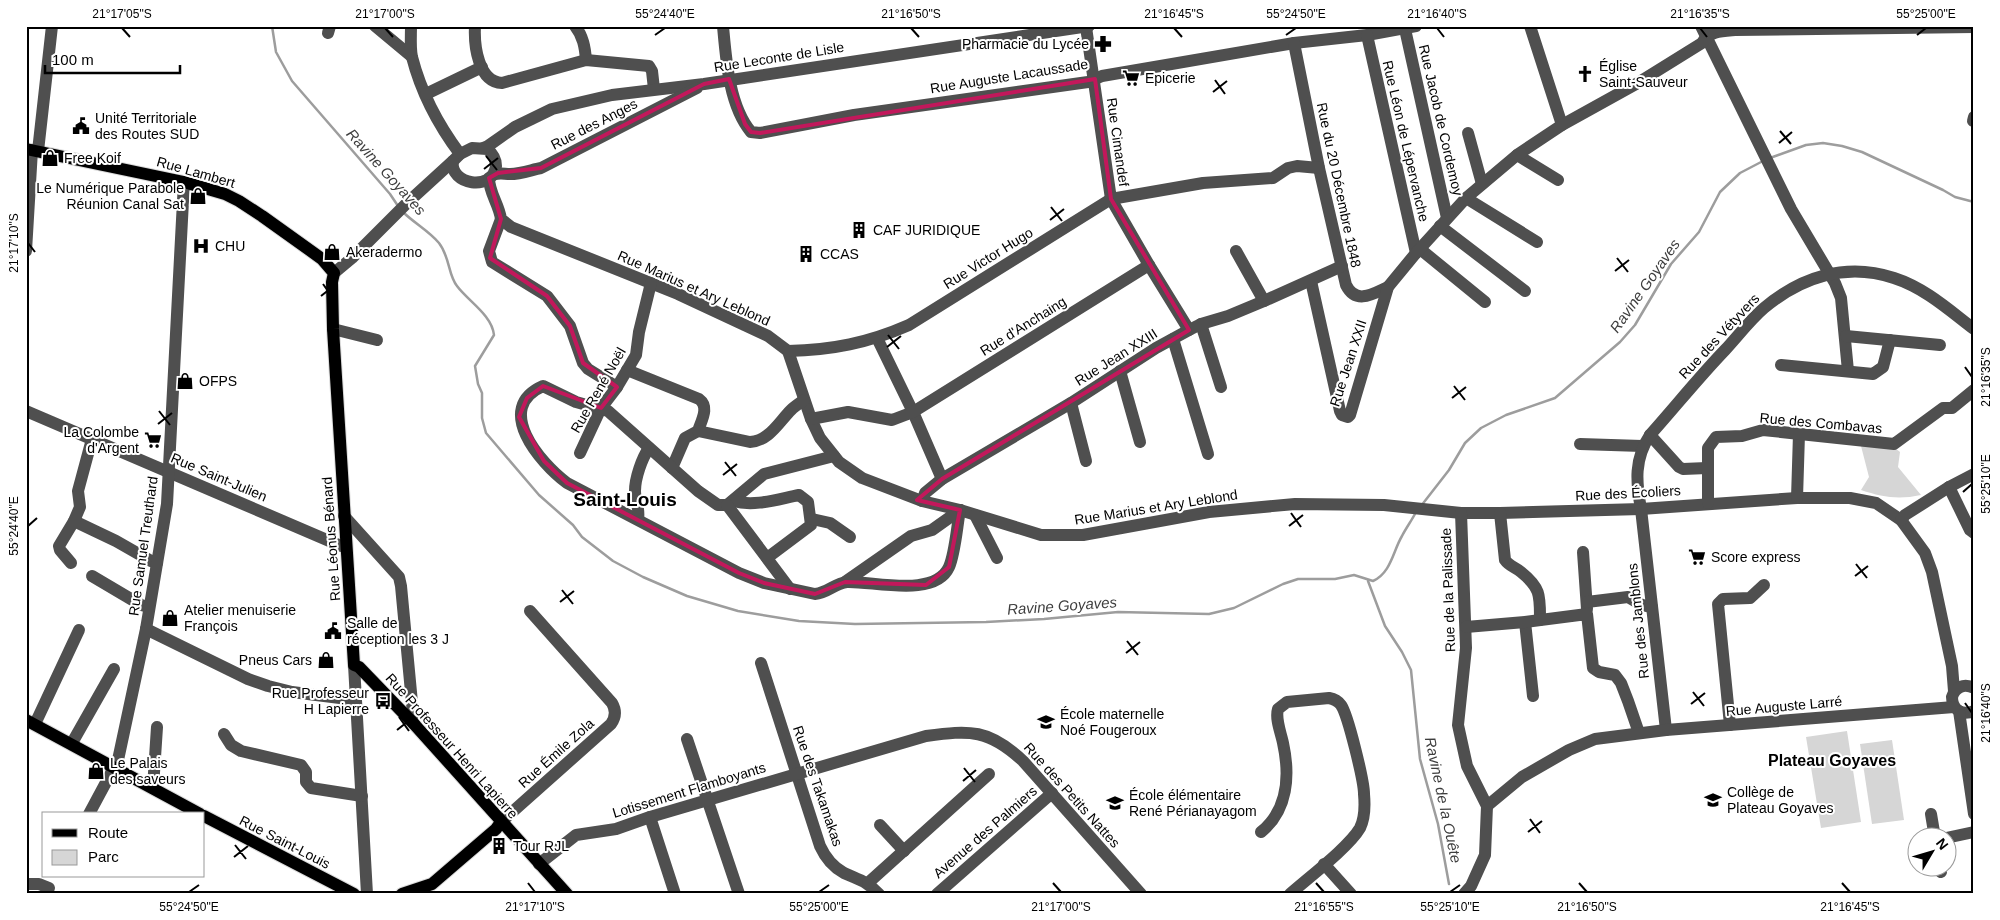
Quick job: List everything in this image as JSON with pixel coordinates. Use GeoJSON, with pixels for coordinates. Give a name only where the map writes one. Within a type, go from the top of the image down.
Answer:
{"type":"FeatureCollection","features":[{"type":"Feature","properties":{"kind":"main road","name":"Rue Lambert"},"geometry":{"type":"LineString","coordinates":[[32,150],[184,182],[224,194],[240,201],[322,259],[334,273]]}},
{"type":"Feature","properties":{"kind":"main road","name":"Rue Léonus Bénard"},"geometry":{"type":"LineString","coordinates":[[334,273],[332,282],[333,329],[354,665]]}},
{"type":"Feature","properties":{"kind":"main road","name":"Rue Professeur Henri Lapierre"},"geometry":{"type":"LineString","coordinates":[[354,665],[359,667],[414,724],[567,894]]}},
{"type":"Feature","properties":{"kind":"main road","name":"Rue Saint-Louis"},"geometry":{"type":"LineString","coordinates":[[30,722],[72,743],[195,812]]}},
{"type":"Feature","properties":{"kind":"main road","name":"Rue Saint-Louis"},"geometry":{"type":"LineString","coordinates":[[205,818],[354,894]]}},
{"type":"Feature","properties":{"kind":"main road"},"geometry":{"type":"LineString","coordinates":[[402,894],[432,884],[496,829],[501,822]]}},
{"type":"Feature","properties":{"kind":"street"},"geometry":{"type":"LineString","coordinates":[[26,251],[32,150],[52,26]]}},
{"type":"Feature","properties":{"kind":"street"},"geometry":{"type":"LineString","coordinates":[[375,26],[411,56]]}},
{"type":"Feature","properties":{"kind":"street"},"geometry":{"type":"LineString","coordinates":[[411,26],[411,56],[426,94],[457,157],[454,169],[459,178]]}},
{"type":"Feature","properties":{"kind":"street"},"geometry":{"type":"LineString","coordinates":[[475,26],[476,48],[482,67],[490,79],[496,83],[586,60],[649,66],[652,71],[654,89]]}},
{"type":"Feature","properties":{"kind":"street","name":"Rue Auguste Lacaussade"},"geometry":{"type":"LineString","coordinates":[[723,26],[729,80],[745,124],[751,132],[760,133],[854,115],[1088,82],[1102,76],[1294,44],[1367,35],[1411,27]]}},
{"type":"Feature","properties":{"kind":"street"},"geometry":{"type":"LineString","coordinates":[[1530,26],[1562,125]]}},
{"type":"Feature","properties":{"kind":"street","name":"Rue Leconte de Lisle"},"geometry":{"type":"LineString","coordinates":[[483,148],[515,127],[552,109],[612,94],[704,84],[1088,27]]}},
{"type":"Feature","properties":{"kind":"street","name":"Rue Cimandef"},"geometry":{"type":"LineString","coordinates":[[1088,27],[1111,199],[1149,265],[1195,327],[1221,387]]}},
{"type":"Feature","properties":{"kind":"street","name":"Rue Jacob de Cordemoy"},"geometry":{"type":"LineString","coordinates":[[1411,27],[1444,222]]}},
{"type":"Feature","properties":{"kind":"street","name":"Rue Jean XXII"},"geometry":{"type":"LineString","coordinates":[[1311,281],[1340,411],[1345,417],[1350,415],[1388,287],[1466,198],[1517,154],[1562,125],[1636,84],[1702,43],[1703,31],[1839,27],[1974,28]]}},
{"type":"Feature","properties":{"kind":"street"},"geometry":{"type":"LineString","coordinates":[[580,28],[586,60]]}},
{"type":"Feature","properties":{"kind":"street"},"geometry":{"type":"LineString","coordinates":[[1703,31],[1791,209],[1835,283],[1841,298],[1848,371]]}},
{"type":"Feature","properties":{"kind":"street","name":"Rue Léon de Lépervanche"},"geometry":{"type":"LineString","coordinates":[[1367,35],[1418,251]]}},
{"type":"Feature","properties":{"kind":"street","name":"Rue du 20 Décembre 1848"},"geometry":{"type":"LineString","coordinates":[[1294,44],[1319,168],[1346,285],[1349,291],[1361,298],[1388,287]]}},
{"type":"Feature","properties":{"kind":"street"},"geometry":{"type":"LineString","coordinates":[[426,94],[482,67]]}},
{"type":"Feature","properties":{"kind":"street","name":"Rue des Anges"},"geometry":{"type":"LineString","coordinates":[[491,177],[498,173],[511,174],[540,168],[704,84]]}},
{"type":"Feature","properties":{"kind":"street"},"geometry":{"type":"LineString","coordinates":[[1468,133],[1482,184]]}},
{"type":"Feature","properties":{"kind":"street"},"geometry":{"type":"LineString","coordinates":[[334,273],[377,234],[406,203],[457,157],[472,148],[483,148],[490,152],[495,160],[496,164],[491,177],[491,193],[500,213],[490,252],[492,262],[547,296],[570,326],[583,363],[588,369],[617,387]]}},
{"type":"Feature","properties":{"kind":"street"},"geometry":{"type":"LineString","coordinates":[[1517,154],[1558,180]]}},
{"type":"Feature","properties":{"kind":"street","name":"Rue Victor Hugo"},"geometry":{"type":"LineString","coordinates":[[788,351],[834,348],[878,338],[909,325],[1111,199],[1203,183],[1273,178],[1288,168],[1297,166],[1319,168]]}},
{"type":"Feature","properties":{"kind":"street"},"geometry":{"type":"LineString","coordinates":[[429,183],[446,178],[483,182],[491,177]]}},
{"type":"Feature","properties":{"kind":"street","name":"Rue Samuel Treuthard"},"geometry":{"type":"LineString","coordinates":[[90,812],[118,760],[146,629],[167,504],[184,182]]}},
{"type":"Feature","properties":{"kind":"street","name":"Rue Marius et Ary Leblond"},"geometry":{"type":"LineString","coordinates":[[473,182],[511,227],[651,283],[768,336],[788,351],[811,419],[820,438],[834,456],[862,478],[922,501],[960,510],[1041,535],[1083,535],[1209,512],[1295,504],[1428,509]]}},
{"type":"Feature","properties":{"kind":"street"},"geometry":{"type":"LineString","coordinates":[[1466,198],[1537,242]]}},
{"type":"Feature","properties":{"kind":"street"},"geometry":{"type":"LineString","coordinates":[[1444,222],[1525,291]]}},
{"type":"Feature","properties":{"kind":"street"},"geometry":{"type":"LineString","coordinates":[[1236,251],[1264,301]]}},
{"type":"Feature","properties":{"kind":"street"},"geometry":{"type":"LineString","coordinates":[[1418,251],[1485,302]]}},
{"type":"Feature","properties":{"kind":"street","name":"Rue d'Anchaing"},"geometry":{"type":"LineString","coordinates":[[811,419],[848,412],[892,420],[913,412],[1149,265]]}},
{"type":"Feature","properties":{"kind":"street","name":"Rue Jean XXIII"},"geometry":{"type":"LineString","coordinates":[[922,501],[925,493],[942,479],[1071,403],[1173,339],[1195,327],[1228,316],[1342,266]]}},
{"type":"Feature","properties":{"kind":"street","name":"Rue des Vétyvers"},"geometry":{"type":"LineString","coordinates":[[1641,509],[1637,487],[1637,462],[1646,441],[1707,369],[1763,309],[1791,288],[1828,273],[1867,272],[1895,278],[1930,296],[1974,329]]}},
{"type":"Feature","properties":{"kind":"street","name":"Rue René Noël"},"geometry":{"type":"LineString","coordinates":[[580,453],[601,408],[617,387],[638,350],[639,332],[651,283]]}},
{"type":"Feature","properties":{"kind":"street"},"geometry":{"type":"LineString","coordinates":[[333,329],[377,340]]}},
{"type":"Feature","properties":{"kind":"street"},"geometry":{"type":"LineString","coordinates":[[1846,336],[1940,345]]}},
{"type":"Feature","properties":{"kind":"street"},"geometry":{"type":"LineString","coordinates":[[878,338],[942,479]]}},
{"type":"Feature","properties":{"kind":"street"},"geometry":{"type":"LineString","coordinates":[[1173,339],[1208,454]]}},
{"type":"Feature","properties":{"kind":"street"},"geometry":{"type":"LineString","coordinates":[[1781,365],[1873,374],[1883,367],[1890,340]]}},
{"type":"Feature","properties":{"kind":"street"},"geometry":{"type":"LineString","coordinates":[[627,370],[703,401],[705,410],[698,431]]}},
{"type":"Feature","properties":{"kind":"street"},"geometry":{"type":"LineString","coordinates":[[1120,371],[1140,442]]}},
{"type":"Feature","properties":{"kind":"street"},"geometry":{"type":"LineString","coordinates":[[766,558],[812,525],[808,502],[799,495],[755,504],[730,503],[718,505],[672,468],[608,411],[576,402],[543,386],[527,398],[521,407],[520,418],[531,443],[555,474],[567,483],[638,518],[739,573],[764,583],[823,594],[845,582],[910,536],[932,530],[960,510]]}},
{"type":"Feature","properties":{"kind":"street","name":"Rue des Combavas"},"geometry":{"type":"LineString","coordinates":[[1708,504],[1708,448],[1716,437],[1742,436],[1763,430],[1894,444],[1943,408],[1952,408],[1974,390]]}},
{"type":"Feature","properties":{"kind":"street"},"geometry":{"type":"LineString","coordinates":[[672,468],[685,438],[698,431],[758,442],[765,438],[792,409],[804,400]]}},
{"type":"Feature","properties":{"kind":"street"},"geometry":{"type":"LineString","coordinates":[[1071,403],[1086,460]]}},
{"type":"Feature","properties":{"kind":"street","name":"Rue Saint-Julien"},"geometry":{"type":"LineString","coordinates":[[26,411],[341,546],[346,546]]}},
{"type":"Feature","properties":{"kind":"street"},"geometry":{"type":"LineString","coordinates":[[1797,498],[1799,434]]}},
{"type":"Feature","properties":{"kind":"street"},"geometry":{"type":"LineString","coordinates":[[71,563],[60,551],[59,546],[80,507],[78,491],[92,439]]}},
{"type":"Feature","properties":{"kind":"street"},"geometry":{"type":"LineString","coordinates":[[1580,444],[1646,441],[1683,469],[1707,468]]}},
{"type":"Feature","properties":{"kind":"street"},"geometry":{"type":"LineString","coordinates":[[638,518],[639,508],[635,494],[635,485],[649,448]]}},
{"type":"Feature","properties":{"kind":"street"},"geometry":{"type":"LineString","coordinates":[[730,503],[764,474],[834,456]]}},
{"type":"Feature","properties":{"kind":"street"},"geometry":{"type":"LineString","coordinates":[[1901,520],[1905,515],[1949,487],[1974,474]]}},
{"type":"Feature","properties":{"kind":"street"},"geometry":{"type":"LineString","coordinates":[[1949,487],[1970,530],[1974,533]]}},
{"type":"Feature","properties":{"kind":"street","name":"Rue des Écoliers"},"geometry":{"type":"LineString","coordinates":[[1428,509],[1461,514],[1500,514],[1641,509],[1797,498],[1850,498],[1876,503],[1901,520],[1925,553],[1932,572],[1952,666],[1954,691],[1952,697],[1964,710]]}},
{"type":"Feature","properties":{"kind":"street"},"geometry":{"type":"LineString","coordinates":[[730,503],[766,558],[790,589]]}},
{"type":"Feature","properties":{"kind":"street","name":"Rue des Jamblons"},"geometry":{"type":"LineString","coordinates":[[1641,509],[1666,730]]}},
{"type":"Feature","properties":{"kind":"street"},"geometry":{"type":"LineString","coordinates":[[845,582],[926,585],[935,581],[944,575],[949,567],[960,510]]}},
{"type":"Feature","properties":{"kind":"street","name":"Rue de la Palissade"},"geometry":{"type":"LineString","coordinates":[[1461,514],[1466,648],[1458,725],[1467,766],[1487,806],[1485,855],[1471,886],[1464,894]]}},
{"type":"Feature","properties":{"kind":"street"},"geometry":{"type":"LineString","coordinates":[[1500,514],[1505,560],[1533,582],[1538,590],[1540,620]]}},
{"type":"Feature","properties":{"kind":"street"},"geometry":{"type":"LineString","coordinates":[[975,515],[997,558]]}},
{"type":"Feature","properties":{"kind":"street"},"geometry":{"type":"LineString","coordinates":[[344,516],[399,577],[414,724]]}},
{"type":"Feature","properties":{"kind":"street"},"geometry":{"type":"LineString","coordinates":[[812,519],[830,524],[850,537]]}},
{"type":"Feature","properties":{"kind":"street"},"geometry":{"type":"LineString","coordinates":[[74,521],[157,563]]}},
{"type":"Feature","properties":{"kind":"street"},"geometry":{"type":"LineString","coordinates":[[1583,552],[1593,668],[1600,672],[1615,675],[1621,683],[1638,733]]}},
{"type":"Feature","properties":{"kind":"street"},"geometry":{"type":"LineString","coordinates":[[92,576],[141,605],[150,607]]}},
{"type":"Feature","properties":{"kind":"street"},"geometry":{"type":"LineString","coordinates":[[1730,725],[1718,604],[1723,599],[1750,598],[1764,585]]}},
{"type":"Feature","properties":{"kind":"street"},"geometry":{"type":"LineString","coordinates":[[1466,627],[1540,620],[1628,598],[1642,605],[1652,607]]}},
{"type":"Feature","properties":{"kind":"street","name":"Rue Émile Zola"},"geometry":{"type":"LineString","coordinates":[[501,822],[611,724],[615,718],[615,710],[612,703],[530,611]]}},
{"type":"Feature","properties":{"kind":"street"},"geometry":{"type":"LineString","coordinates":[[1525,622],[1533,696]]}},
{"type":"Feature","properties":{"kind":"street"},"geometry":{"type":"LineString","coordinates":[[146,629],[261,684],[292,692],[356,700]]}},
{"type":"Feature","properties":{"kind":"street"},"geometry":{"type":"LineString","coordinates":[[30,722],[79,630]]}},
{"type":"Feature","properties":{"kind":"street","name":"Rue des Takamakas"},"geometry":{"type":"LineString","coordinates":[[761,663],[796,774],[824,854],[843,873],[868,883],[879,894]]}},
{"type":"Feature","properties":{"kind":"street","name":"Rue Léonus Bénard"},"geometry":{"type":"LineString","coordinates":[[354,665],[367,894]]}},
{"type":"Feature","properties":{"kind":"street"},"geometry":{"type":"LineString","coordinates":[[1952,666],[1973,687]]}},
{"type":"Feature","properties":{"kind":"street"},"geometry":{"type":"LineString","coordinates":[[72,743],[114,669]]}},
{"type":"Feature","properties":{"kind":"street"},"geometry":{"type":"LineString","coordinates":[[1954,691],[1961,686],[1973,687]]}},
{"type":"Feature","properties":{"kind":"street"},"geometry":{"type":"LineString","coordinates":[[1261,832],[1277,816],[1282,805],[1286,755],[1277,718],[1278,709],[1287,702],[1335,699],[1340,703],[1347,717],[1364,792],[1365,811],[1360,828],[1348,842],[1290,894]]}},
{"type":"Feature","properties":{"kind":"street"},"geometry":{"type":"LineString","coordinates":[[1964,710],[1962,733],[1974,814]]}},
{"type":"Feature","properties":{"kind":"street","name":"Rue Auguste Larré"},"geometry":{"type":"LineString","coordinates":[[1487,806],[1522,777],[1568,750],[1595,740],[1666,730],[1964,710]]}},
{"type":"Feature","properties":{"kind":"street"},"geometry":{"type":"LineString","coordinates":[[153,788],[158,727]]}},
{"type":"Feature","properties":{"kind":"street","name":"Rue des Petits Nattes"},"geometry":{"type":"LineString","coordinates":[[796,774],[926,736],[959,732],[976,733],[994,738],[1010,748],[1139,893]]}},
{"type":"Feature","properties":{"kind":"street"},"geometry":{"type":"LineString","coordinates":[[224,734],[231,745],[241,751],[301,765],[306,772],[306,782],[311,788],[362,796]]}},
{"type":"Feature","properties":{"kind":"street"},"geometry":{"type":"LineString","coordinates":[[687,739],[739,894]]}},
{"type":"Feature","properties":{"kind":"street","name":"Lotissement Flamboyants"},"geometry":{"type":"LineString","coordinates":[[539,864],[576,835],[616,829],[650,817],[796,774]]}},
{"type":"Feature","properties":{"kind":"street"},"geometry":{"type":"LineString","coordinates":[[868,883],[989,774]]}},
{"type":"Feature","properties":{"kind":"street","name":"Avenue des Palmiers"},"geometry":{"type":"LineString","coordinates":[[938,894],[1052,793]]}},
{"type":"Feature","properties":{"kind":"street"},"geometry":{"type":"LineString","coordinates":[[1931,814],[1933,828]]}},
{"type":"Feature","properties":{"kind":"street"},"geometry":{"type":"LineString","coordinates":[[650,817],[675,894]]}},
{"type":"Feature","properties":{"kind":"street"},"geometry":{"type":"LineString","coordinates":[[880,825],[904,851]]}},
{"type":"Feature","properties":{"kind":"street"},"geometry":{"type":"LineString","coordinates":[[1958,835],[1974,832]]}},
{"type":"Feature","properties":{"kind":"street"},"geometry":{"type":"LineString","coordinates":[[1324,864],[1351,894]]}},
{"type":"Feature","properties":{"kind":"street"},"geometry":{"type":"LineString","coordinates":[[26,884],[50,886]]}},
{"type":"Feature","properties":{"kind":"highlighted area"},"geometry":{"type":"Polygon","coordinates":[[[729,79],[745,124],[751,132],[760,133],[1095,79],[1111,199],[1189,330],[942,479],[917,500],[960,510],[949,567],[926,585],[845,582],[815,594],[764,583],[739,573],[567,483],[544,461],[519,417],[527,398],[543,386],[601,408],[617,387],[583,363],[570,326],[547,296],[490,258],[501,219],[489,178],[498,173],[541,168],[704,84],[729,79]]]}},
{"type":"Feature","properties":{"kind":"green space"},"geometry":{"type":"Polygon","coordinates":[[[1861,446],[1895,448],[1900,452],[1898,467],[1921,495],[1890,497],[1861,490],[1869,477],[1861,446]]]}},
{"type":"Feature","properties":{"kind":"green space"},"geometry":{"type":"Polygon","coordinates":[[[1847,731],[1861,822],[1821,828],[1806,737],[1847,731]]]}},
{"type":"Feature","properties":{"kind":"green space"},"geometry":{"type":"Polygon","coordinates":[[[1892,740],[1904,820],[1872,824],[1860,744],[1892,740]]]}},
{"type":"Feature","properties":{"kind":"waterway","name":"Ravine Goyaves"},"geometry":{"type":"LineString","coordinates":[[272,26],[276,52],[292,81],[390,194],[398,206]]}},
{"type":"Feature","properties":{"kind":"waterway","name":"Ravine Goyaves"},"geometry":{"type":"LineString","coordinates":[[1770,158],[1806,145],[1823,143],[1842,146],[1862,152],[1955,197],[1974,202]]}},
{"type":"Feature","properties":{"kind":"waterway","name":"Ravine Goyaves"},"geometry":{"type":"LineString","coordinates":[[1421,506],[1449,470],[1465,443],[1481,428],[1506,415],[1555,398],[1620,342],[1635,325],[1671,264],[1699,232],[1720,192],[1740,173],[1763,161]]}},
{"type":"Feature","properties":{"kind":"waterway","name":"Ravine Goyaves"},"geometry":{"type":"LineString","coordinates":[[403,212],[431,235],[443,248],[454,282],[489,321],[492,328],[494,335],[475,366],[478,384],[482,393],[482,418],[486,433],[539,495],[573,525],[582,537],[613,561],[643,577],[687,596],[738,611],[799,621],[855,624],[986,622],[1118,612],[1209,614],[1234,608],[1283,584],[1298,579],[1335,579],[1354,575],[1373,581],[1384,573],[1388,567],[1399,542],[1416,512]]}},
{"type":"Feature","properties":{"kind":"waterway","name":"Ravine de la Ouête"},"geometry":{"type":"LineString","coordinates":[[1368,581],[1385,626],[1411,670],[1420,759],[1438,824],[1449,884]]}},
{"type":"Feature","properties":{"kind":"place","name":"Pharmacie du Lycée"},"geometry":{"type":"Point","coordinates":[1103,44]}},
{"type":"Feature","properties":{"kind":"place","name":"Église Saint-Sauveur"},"geometry":{"type":"Point","coordinates":[1585,74]}},
{"type":"Feature","properties":{"kind":"place","name":"Epicerie"},"geometry":{"type":"Point","coordinates":[1131,78]}},
{"type":"Feature","properties":{"kind":"place","name":"Unité Territoriale des Routes SUD"},"geometry":{"type":"Point","coordinates":[81,126]}},
{"type":"Feature","properties":{"kind":"place","name":"Free Koif"},"geometry":{"type":"Point","coordinates":[50,158]}},
{"type":"Feature","properties":{"kind":"place","name":"Le Numérique Parabole Réunion Canal Sat"},"geometry":{"type":"Point","coordinates":[198,196]}},
{"type":"Feature","properties":{"kind":"place","name":"CAF JURIDIQUE"},"geometry":{"type":"Point","coordinates":[859,230]}},
{"type":"Feature","properties":{"kind":"place","name":"CHU"},"geometry":{"type":"Point","coordinates":[201,246]}},
{"type":"Feature","properties":{"kind":"place","name":"Akeradermo"},"geometry":{"type":"Point","coordinates":[332,252]}},
{"type":"Feature","properties":{"kind":"place","name":"CCAS"},"geometry":{"type":"Point","coordinates":[806,254]}},
{"type":"Feature","properties":{"kind":"place","name":"OFPS"},"geometry":{"type":"Point","coordinates":[185,381]}},
{"type":"Feature","properties":{"kind":"place","name":"La Colombe d'Argent"},"geometry":{"type":"Point","coordinates":[153,440]}},
{"type":"Feature","properties":{"kind":"place","name":"Score express"},"geometry":{"type":"Point","coordinates":[1697,557]}},
{"type":"Feature","properties":{"kind":"place","name":"Atelier menuiserie François"},"geometry":{"type":"Point","coordinates":[170,618]}},
{"type":"Feature","properties":{"kind":"place","name":"Salle de réception les 3 J"},"geometry":{"type":"Point","coordinates":[333,631]}},
{"type":"Feature","properties":{"kind":"place","name":"Pneus Cars"},"geometry":{"type":"Point","coordinates":[326,660]}},
{"type":"Feature","properties":{"kind":"place","name":"Rue Professeur H Lapierre"},"geometry":{"type":"Point","coordinates":[383,701]}},
{"type":"Feature","properties":{"kind":"place","name":"École maternelle Noé Fougeroux"},"geometry":{"type":"Point","coordinates":[1046,722]}},
{"type":"Feature","properties":{"kind":"place","name":"Le Palais des saveurs"},"geometry":{"type":"Point","coordinates":[96,771]}},
{"type":"Feature","properties":{"kind":"place","name":"Collège de Plateau Goyaves"},"geometry":{"type":"Point","coordinates":[1713,800]}},
{"type":"Feature","properties":{"kind":"place","name":"École élémentaire René Périanayagom"},"geometry":{"type":"Point","coordinates":[1115,803]}},
{"type":"Feature","properties":{"kind":"place","name":"Tour RJL"},"geometry":{"type":"Point","coordinates":[499,846]}},
{"type":"Feature","properties":{"kind":"district","name":"Saint-Louis"},"geometry":{"type":"Point","coordinates":[625,499]}},
{"type":"Feature","properties":{"kind":"district","name":"Plateau Goyaves"},"geometry":{"type":"Point","coordinates":[1832,760]}}]}
